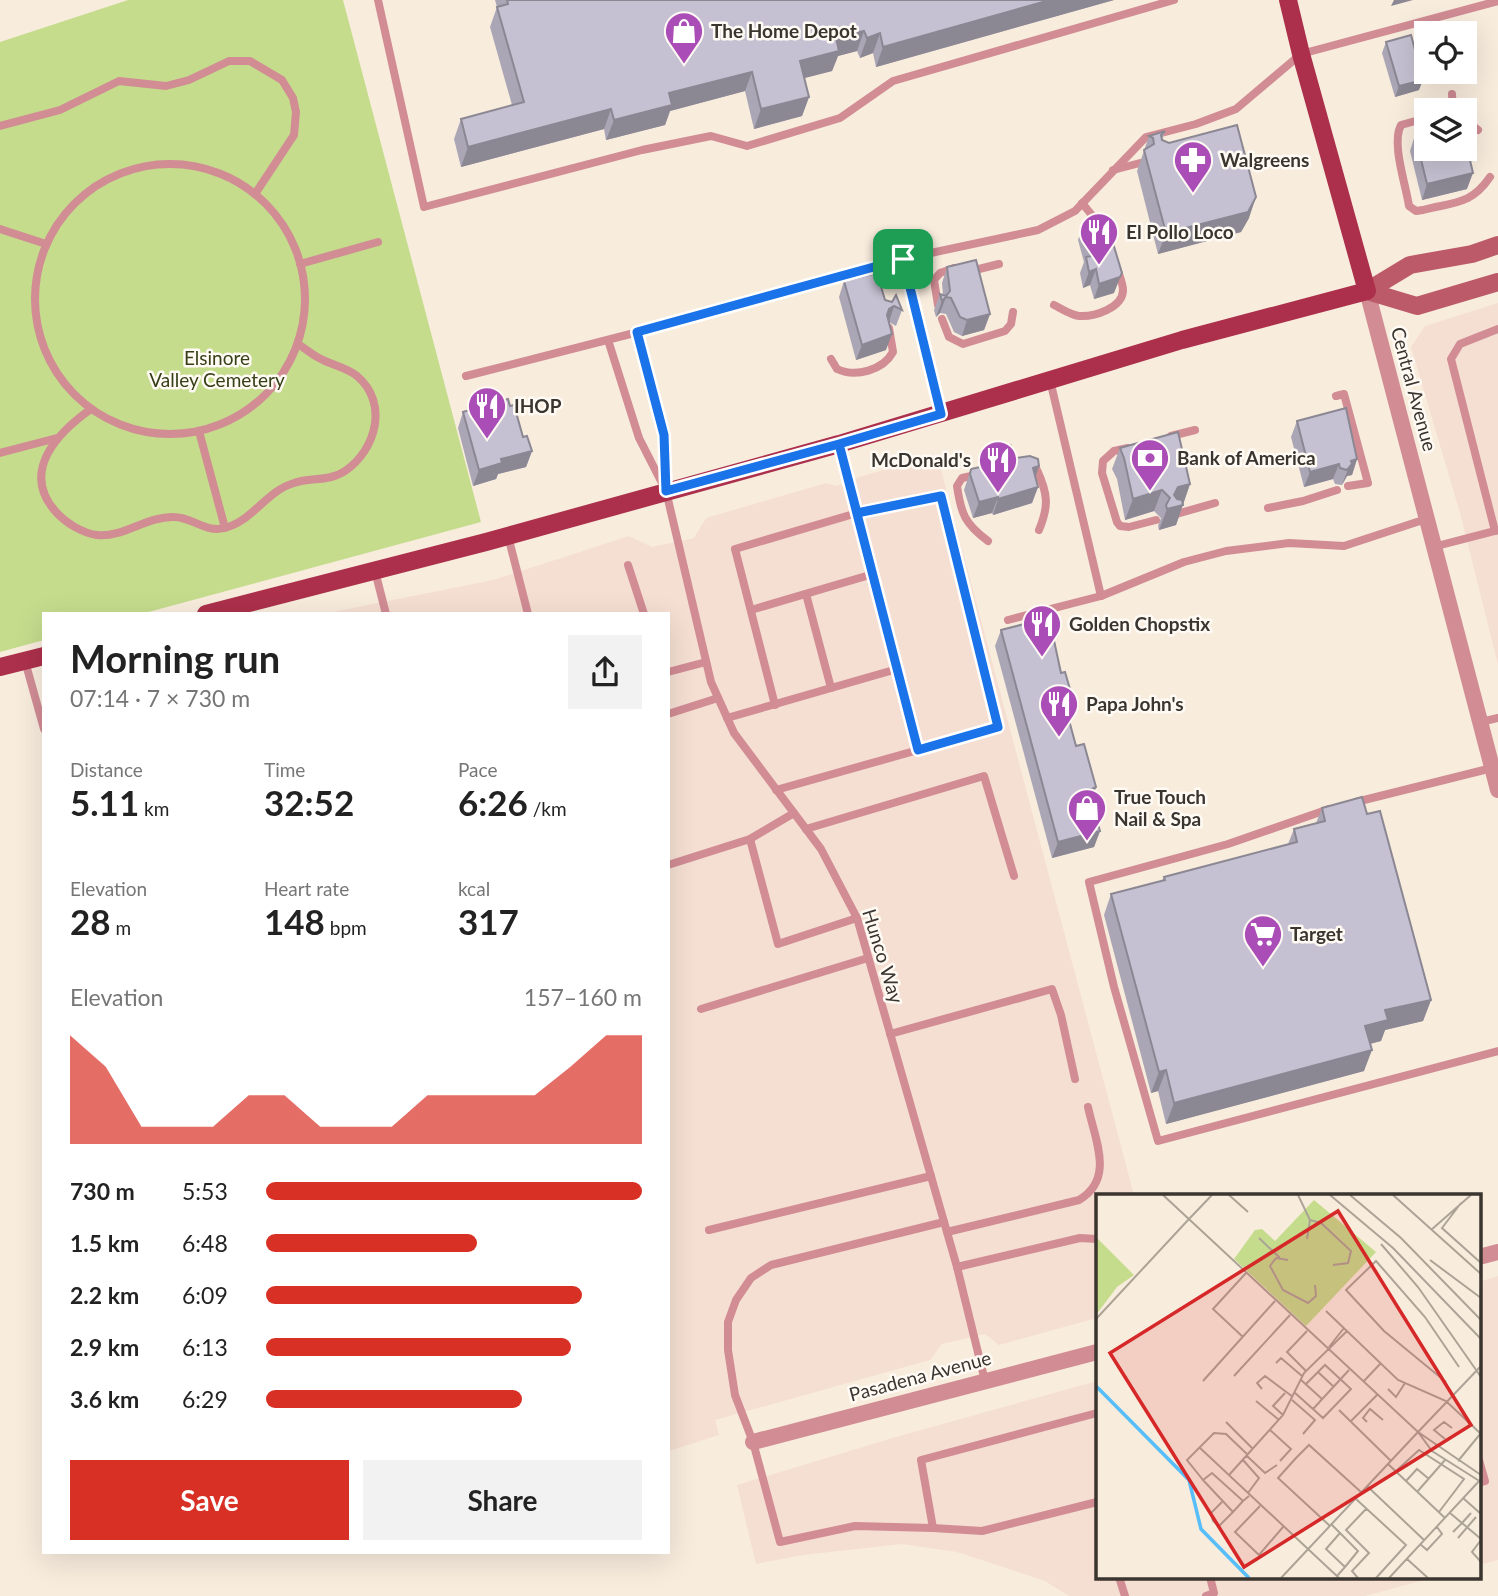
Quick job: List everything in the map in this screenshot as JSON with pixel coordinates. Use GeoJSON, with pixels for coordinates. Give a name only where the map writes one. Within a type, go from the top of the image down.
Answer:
{"type":"FeatureCollection","features":[{"type":"Feature","properties":{"kind":"main road","name":"Central Avenue"},"geometry":{"type":"LineString","coordinates":[[1288,0],[1367,291]]}},
{"type":"Feature","properties":{"kind":"main road"},"geometry":{"type":"LineString","coordinates":[[224,612],[260,608],[375,571],[839,444],[1182,340],[1367,291],[1410,265],[1472,254],[1498,245]]}},
{"type":"Feature","properties":{"kind":"main road"},"geometry":{"type":"LineString","coordinates":[[1367,291],[1417,306],[1498,282]]}},
{"type":"Feature","properties":{"kind":"main road"},"geometry":{"type":"LineString","coordinates":[[0,667],[42,656]]}},
{"type":"Feature","properties":{"kind":"street","name":"Central Avenue"},"geometry":{"type":"LineString","coordinates":[[1367,291],[1498,790]]}},
{"type":"Feature","properties":{"kind":"street"},"geometry":{"type":"LineString","coordinates":[[1480,1257],[1498,1252]]}},
{"type":"Feature","properties":{"kind":"street","name":"Pasadena Avenue"},"geometry":{"type":"LineString","coordinates":[[753,1442],[1096,1352]]}},
{"type":"Feature","properties":{"kind":"lane"},"geometry":{"type":"LineString","coordinates":[[377,0],[424,207],[642,150],[711,136],[747,146],[840,118],[893,80],[1174,0]]}},
{"type":"Feature","properties":{"kind":"lane"},"geometry":{"type":"LineString","coordinates":[[466,376],[903,259],[1038,230],[1075,211],[1146,136],[1196,124],[1237,109],[1301,54],[1498,1]]}},
{"type":"Feature","properties":{"kind":"lane"},"geometry":{"type":"LineString","coordinates":[[0,126],[69,107],[119,81],[166,86],[189,80],[229,61],[250,61],[282,80],[293,98],[296,112],[294,135],[255,194]]}},
{"type":"Feature","properties":{"kind":"lane"},"geometry":{"type":"LineString","coordinates":[[1452,94],[1452,98]]}},
{"type":"Feature","properties":{"kind":"lane"},"geometry":{"type":"LineString","coordinates":[[1414,121],[1401,125],[1398,129],[1397,146],[1409,206],[1416,211],[1471,198],[1480,192],[1490,177]]}},
{"type":"Feature","properties":{"kind":"lane"},"geometry":{"type":"LineString","coordinates":[[1196,124],[1196,138]]}},
{"type":"Feature","properties":{"kind":"lane"},"geometry":{"type":"LineString","coordinates":[[1112,171],[1140,163]]}},
{"type":"Feature","properties":{"kind":"lane"},"geometry":{"type":"LineString","coordinates":[[182,164],[209,169],[237,181],[255,194],[265,203],[291,243],[300,264],[301,346],[288,368],[270,389],[222,428],[200,435],[133,427],[91,409],[59,370],[40,326],[37,292],[43,243],[67,210],[83,194],[108,178],[136,168],[182,164]]}},
{"type":"Feature","properties":{"kind":"lane"},"geometry":{"type":"LineString","coordinates":[[1082,203],[1102,227],[1111,243]]}},
{"type":"Feature","properties":{"kind":"lane"},"geometry":{"type":"LineString","coordinates":[[0,229],[43,243]]}},
{"type":"Feature","properties":{"kind":"lane"},"geometry":{"type":"LineString","coordinates":[[300,264],[378,242]]}},
{"type":"Feature","properties":{"kind":"lane"},"geometry":{"type":"LineString","coordinates":[[1054,305],[1083,316],[1115,305],[1123,289],[1114,254]]}},
{"type":"Feature","properties":{"kind":"lane"},"geometry":{"type":"LineString","coordinates":[[903,259],[941,414]]}},
{"type":"Feature","properties":{"kind":"lane"},"geometry":{"type":"LineString","coordinates":[[938,305],[934,283],[940,273],[956,267],[979,269],[999,264]]}},
{"type":"Feature","properties":{"kind":"lane"},"geometry":{"type":"LineString","coordinates":[[872,268],[875,279]]}},
{"type":"Feature","properties":{"kind":"lane"},"geometry":{"type":"LineString","coordinates":[[942,319],[949,337],[962,344],[1005,331],[1011,324],[1013,312]]}},
{"type":"Feature","properties":{"kind":"lane"},"geometry":{"type":"LineString","coordinates":[[831,359],[837,369],[853,374],[883,365],[893,352],[889,328]]}},
{"type":"Feature","properties":{"kind":"lane"},"geometry":{"type":"LineString","coordinates":[[1433,547],[1497,530],[1451,359],[1460,344],[1498,329]]}},
{"type":"Feature","properties":{"kind":"lane","name":"Hunco Way"},"geometry":{"type":"LineString","coordinates":[[637,332],[664,435],[666,491],[710,682],[734,733],[821,849],[857,918],[957,1267],[985,1381]]}},
{"type":"Feature","properties":{"kind":"lane","name":"Hunco Way"},"geometry":{"type":"LineString","coordinates":[[608,340],[639,438],[666,491]]}},
{"type":"Feature","properties":{"kind":"lane"},"geometry":{"type":"LineString","coordinates":[[91,409],[57,438],[43,462],[41,478],[50,506],[68,523],[97,535],[111,534],[145,522],[175,516],[214,530],[239,524],[283,487],[296,481],[328,478],[344,472],[362,456],[371,439],[376,413],[359,377],[301,346]]}},
{"type":"Feature","properties":{"kind":"lane"},"geometry":{"type":"LineString","coordinates":[[1050,380],[1101,596]]}},
{"type":"Feature","properties":{"kind":"lane"},"geometry":{"type":"LineString","coordinates":[[1336,396],[1344,394],[1368,484],[1348,486]]}},
{"type":"Feature","properties":{"kind":"lane"},"geometry":{"type":"LineString","coordinates":[[1168,437],[1195,430]]}},
{"type":"Feature","properties":{"kind":"lane"},"geometry":{"type":"LineString","coordinates":[[200,435],[225,528]]}},
{"type":"Feature","properties":{"kind":"lane"},"geometry":{"type":"LineString","coordinates":[[0,453],[57,438]]}},
{"type":"Feature","properties":{"kind":"lane"},"geometry":{"type":"LineString","coordinates":[[839,444],[918,750]]}},
{"type":"Feature","properties":{"kind":"lane"},"geometry":{"type":"LineString","coordinates":[[1141,444],[1106,456],[1102,473],[1120,526],[1129,527],[1156,520]]}},
{"type":"Feature","properties":{"kind":"lane"},"geometry":{"type":"LineString","coordinates":[[1025,465],[1037,470],[1045,486],[1047,511],[1040,530]]}},
{"type":"Feature","properties":{"kind":"lane"},"geometry":{"type":"LineString","coordinates":[[988,541],[975,532],[961,514],[957,486],[962,478],[989,473]]}},
{"type":"Feature","properties":{"kind":"lane"},"geometry":{"type":"LineString","coordinates":[[1268,508],[1303,501],[1336,490]]}},
{"type":"Feature","properties":{"kind":"lane"},"geometry":{"type":"LineString","coordinates":[[775,705],[735,548],[857,513],[941,496],[998,727],[776,790]]}},
{"type":"Feature","properties":{"kind":"lane"},"geometry":{"type":"LineString","coordinates":[[1173,515],[1215,503]]}},
{"type":"Feature","properties":{"kind":"lane"},"geometry":{"type":"LineString","coordinates":[[1008,620],[1101,596],[1184,562],[1226,551],[1289,543],[1344,545],[1426,519]]}},
{"type":"Feature","properties":{"kind":"lane"},"geometry":{"type":"LineString","coordinates":[[508,536],[527,612]]}},
{"type":"Feature","properties":{"kind":"lane"},"geometry":{"type":"LineString","coordinates":[[628,565],[644,612]]}},
{"type":"Feature","properties":{"kind":"lane"},"geometry":{"type":"LineString","coordinates":[[375,571],[385,612]]}},
{"type":"Feature","properties":{"kind":"lane"},"geometry":{"type":"LineString","coordinates":[[751,610],[873,575]]}},
{"type":"Feature","properties":{"kind":"lane"},"geometry":{"type":"LineString","coordinates":[[806,594],[831,688]]}},
{"type":"Feature","properties":{"kind":"lane"},"geometry":{"type":"LineString","coordinates":[[24,661],[42,722]]}},
{"type":"Feature","properties":{"kind":"lane"},"geometry":{"type":"LineString","coordinates":[[670,671],[706,662]]}},
{"type":"Feature","properties":{"kind":"lane"},"geometry":{"type":"LineString","coordinates":[[727,718],[897,669]]}},
{"type":"Feature","properties":{"kind":"lane"},"geometry":{"type":"LineString","coordinates":[[670,713],[718,698]]}},
{"type":"Feature","properties":{"kind":"lane"},"geometry":{"type":"LineString","coordinates":[[1480,723],[1498,718]]}},
{"type":"Feature","properties":{"kind":"lane"},"geometry":{"type":"LineString","coordinates":[[1492,768],[1344,805],[1228,844],[1089,882],[1114,988],[1158,1141],[1498,1051]]}},
{"type":"Feature","properties":{"kind":"lane"},"geometry":{"type":"LineString","coordinates":[[806,829],[984,776],[1014,876]]}},
{"type":"Feature","properties":{"kind":"lane"},"geometry":{"type":"LineString","coordinates":[[670,864],[750,839],[794,813]]}},
{"type":"Feature","properties":{"kind":"lane"},"geometry":{"type":"LineString","coordinates":[[750,839],[778,944],[857,918]]}},
{"type":"Feature","properties":{"kind":"lane"},"geometry":{"type":"LineString","coordinates":[[701,1009],[868,958]]}},
{"type":"Feature","properties":{"kind":"lane"},"geometry":{"type":"LineString","coordinates":[[890,1034],[1052,989],[1075,1079]]}},
{"type":"Feature","properties":{"kind":"lane"},"geometry":{"type":"LineString","coordinates":[[947,1231],[1079,1200],[1091,1193],[1099,1180],[1101,1167],[1088,1107]]}},
{"type":"Feature","properties":{"kind":"lane"},"geometry":{"type":"LineString","coordinates":[[709,1230],[931,1176]]}},
{"type":"Feature","properties":{"kind":"lane"},"geometry":{"type":"LineString","coordinates":[[944,1222],[771,1265],[751,1278],[736,1300],[729,1322],[728,1350],[735,1395],[753,1442],[780,1542],[855,1526],[982,1531],[1096,1502]]}},
{"type":"Feature","properties":{"kind":"lane"},"geometry":{"type":"LineString","coordinates":[[957,1267],[1080,1238],[1096,1239]]}},
{"type":"Feature","properties":{"kind":"lane"},"geometry":{"type":"LineString","coordinates":[[933,1528],[921,1460],[1096,1413]]}},
{"type":"Feature","properties":{"kind":"lane"},"geometry":{"type":"LineString","coordinates":[[1480,1464],[1485,1481],[1480,1483]]}},
{"type":"Feature","properties":{"kind":"lane"},"geometry":{"type":"LineString","coordinates":[[1119,1578],[1125,1596]]}},
{"type":"Feature","properties":{"kind":"lane"},"geometry":{"type":"LineString","coordinates":[[1206,1596],[1214,1593],[1210,1578]]}},
{"type":"Feature","properties":{"kind":"shaded area"},"geometry":{"type":"Polygon","coordinates":[[[1498,303],[1498,665],[1460,513],[1411,347],[1425,326],[1498,303]]]}},
{"type":"Feature","properties":{"kind":"shaded area"},"geometry":{"type":"Polygon","coordinates":[[[926,458],[940,466],[1134,1194],[1096,1194],[1096,1318],[999,1345],[985,1334],[942,1344],[930,1360],[715,1420],[719,1435],[670,1451],[670,612],[333,612],[493,580],[629,536],[652,547],[694,538],[706,518],[826,483],[837,486],[926,458]]]}},
{"type":"Feature","properties":{"kind":"shaded area"},"geometry":{"type":"Polygon","coordinates":[[[1498,1276],[1498,1560],[1480,1565],[1480,1282],[1498,1276]]]}},
{"type":"Feature","properties":{"kind":"shaded area"},"geometry":{"type":"Polygon","coordinates":[[[1096,1381],[1096,1578],[1431,1578],[1365,1596],[1069,1596],[1045,1581],[957,1552],[902,1544],[803,1555],[756,1564],[737,1485],[1096,1381]]]}},
{"type":"Feature","properties":{"kind":"green space","name":"Elsinore Valley Cemetery"},"geometry":{"type":"Polygon","coordinates":[[[128,0],[343,0],[481,522],[148,612],[42,612],[42,641],[0,652],[0,42],[128,0]]]}},
{"type":"Feature","properties":{"kind":"building","name":"The Home Depot"},"geometry":{"type":"Polygon","coordinates":[[[507,0],[1050,0],[883,47],[880,33],[867,38],[864,31],[836,38],[839,51],[800,61],[809,97],[761,109],[752,72],[669,93],[672,105],[614,120],[611,109],[468,147],[461,119],[524,102],[497,7],[508,4],[507,0]]]}},
{"type":"Feature","properties":{"kind":"building"},"geometry":{"type":"Polygon","coordinates":[[[1411,35],[1414,46],[1414,82],[1399,86],[1386,42],[1411,35]]]}},
{"type":"Feature","properties":{"kind":"building","name":"Walgreens"},"geometry":{"type":"Polygon","coordinates":[[[1237,125],[1256,197],[1248,212],[1166,233],[1144,150],[1154,144],[1153,138],[1149,136],[1165,131],[1161,135],[1162,140],[1169,143],[1237,125]]]}},
{"type":"Feature","properties":{"kind":"building"},"geometry":{"type":"Polygon","coordinates":[[[1421,161],[1470,161],[1473,173],[1427,184],[1421,161]]]}},
{"type":"Feature","properties":{"kind":"building"},"geometry":{"type":"Polygon","coordinates":[[[1106,220],[1122,273],[1120,277],[1099,284],[1096,269],[1089,272],[1086,257],[1092,256],[1084,224],[1106,220]]]}},
{"type":"Feature","properties":{"kind":"building"},"geometry":{"type":"Polygon","coordinates":[[[976,260],[990,314],[967,320],[960,317],[951,298],[946,297],[942,301],[940,294],[946,296],[950,291],[947,267],[976,260]]]}},
{"type":"Feature","properties":{"kind":"building"},"geometry":{"type":"Polygon","coordinates":[[[877,273],[885,300],[892,302],[896,295],[902,310],[894,306],[889,309],[887,315],[892,334],[862,345],[844,281],[877,273]]]}},
{"type":"Feature","properties":{"kind":"building","name":"IHOP"},"geometry":{"type":"Polygon","coordinates":[[[508,399],[510,406],[514,405],[523,437],[527,436],[532,451],[501,459],[502,463],[479,470],[463,412],[508,399]]]}},
{"type":"Feature","properties":{"kind":"building"},"geometry":{"type":"Polygon","coordinates":[[[1346,408],[1357,459],[1351,461],[1352,464],[1347,470],[1340,468],[1339,464],[1310,472],[1297,421],[1346,408]]]}},
{"type":"Feature","properties":{"kind":"building"},"geometry":{"type":"Polygon","coordinates":[[[1178,432],[1190,484],[1178,487],[1174,495],[1182,500],[1183,505],[1167,509],[1170,498],[1162,490],[1133,499],[1120,448],[1178,432]]]}},
{"type":"Feature","properties":{"kind":"building"},"geometry":{"type":"Polygon","coordinates":[[[1010,446],[1006,454],[1010,459],[1030,456],[1038,459],[1039,466],[1033,468],[1038,487],[979,502],[970,474],[971,469],[998,463],[1001,455],[994,451],[1010,446]]]}},
{"type":"Feature","properties":{"kind":"building"},"geometry":{"type":"Polygon","coordinates":[[[1047,608],[1061,673],[1065,672],[1072,696],[1063,698],[1076,746],[1084,744],[1096,787],[1088,791],[1100,831],[1058,842],[1001,630],[1032,622],[1030,612],[1047,608]]]}},
{"type":"Feature","properties":{"kind":"building","name":"Target"},"geometry":{"type":"Polygon","coordinates":[[[1362,797],[1367,814],[1380,811],[1431,1000],[1385,1010],[1388,1020],[1365,1026],[1372,1050],[1174,1103],[1166,1070],[1159,1072],[1111,894],[1165,880],[1164,877],[1297,842],[1294,829],[1325,821],[1322,808],[1362,797]]]}},
{"type":"Feature","properties":{"kind":"place","name":"The Home Depot"},"geometry":{"type":"Point","coordinates":[684,65]}},
{"type":"Feature","properties":{"kind":"place","name":"Walgreens"},"geometry":{"type":"Point","coordinates":[1193,194]}},
{"type":"Feature","properties":{"kind":"place","name":"El Pollo Loco"},"geometry":{"type":"Point","coordinates":[1099,266]}},
{"type":"Feature","properties":{"kind":"place","name":"IHOP"},"geometry":{"type":"Point","coordinates":[487,440]}},
{"type":"Feature","properties":{"kind":"place","name":"Bank of America"},"geometry":{"type":"Point","coordinates":[1150,492]}},
{"type":"Feature","properties":{"kind":"place","name":"McDonald's"},"geometry":{"type":"Point","coordinates":[998,494]}},
{"type":"Feature","properties":{"kind":"place","name":"Golden Chopstix"},"geometry":{"type":"Point","coordinates":[1042,658]}},
{"type":"Feature","properties":{"kind":"place","name":"Papa John's"},"geometry":{"type":"Point","coordinates":[1059,738]}},
{"type":"Feature","properties":{"kind":"place","name":"True Touch Nail & Spa"},"geometry":{"type":"Point","coordinates":[1087,842]}},
{"type":"Feature","properties":{"kind":"place","name":"Target"},"geometry":{"type":"Point","coordinates":[1263,968]}},
{"type":"Feature","properties":{"kind":"route"},"geometry":{"type":"LineString","coordinates":[[903,259],[637,332],[664,435],[666,491],[839,444],[918,750],[998,727],[941,496],[857,513],[839,444],[941,414],[903,259]]}}]}
